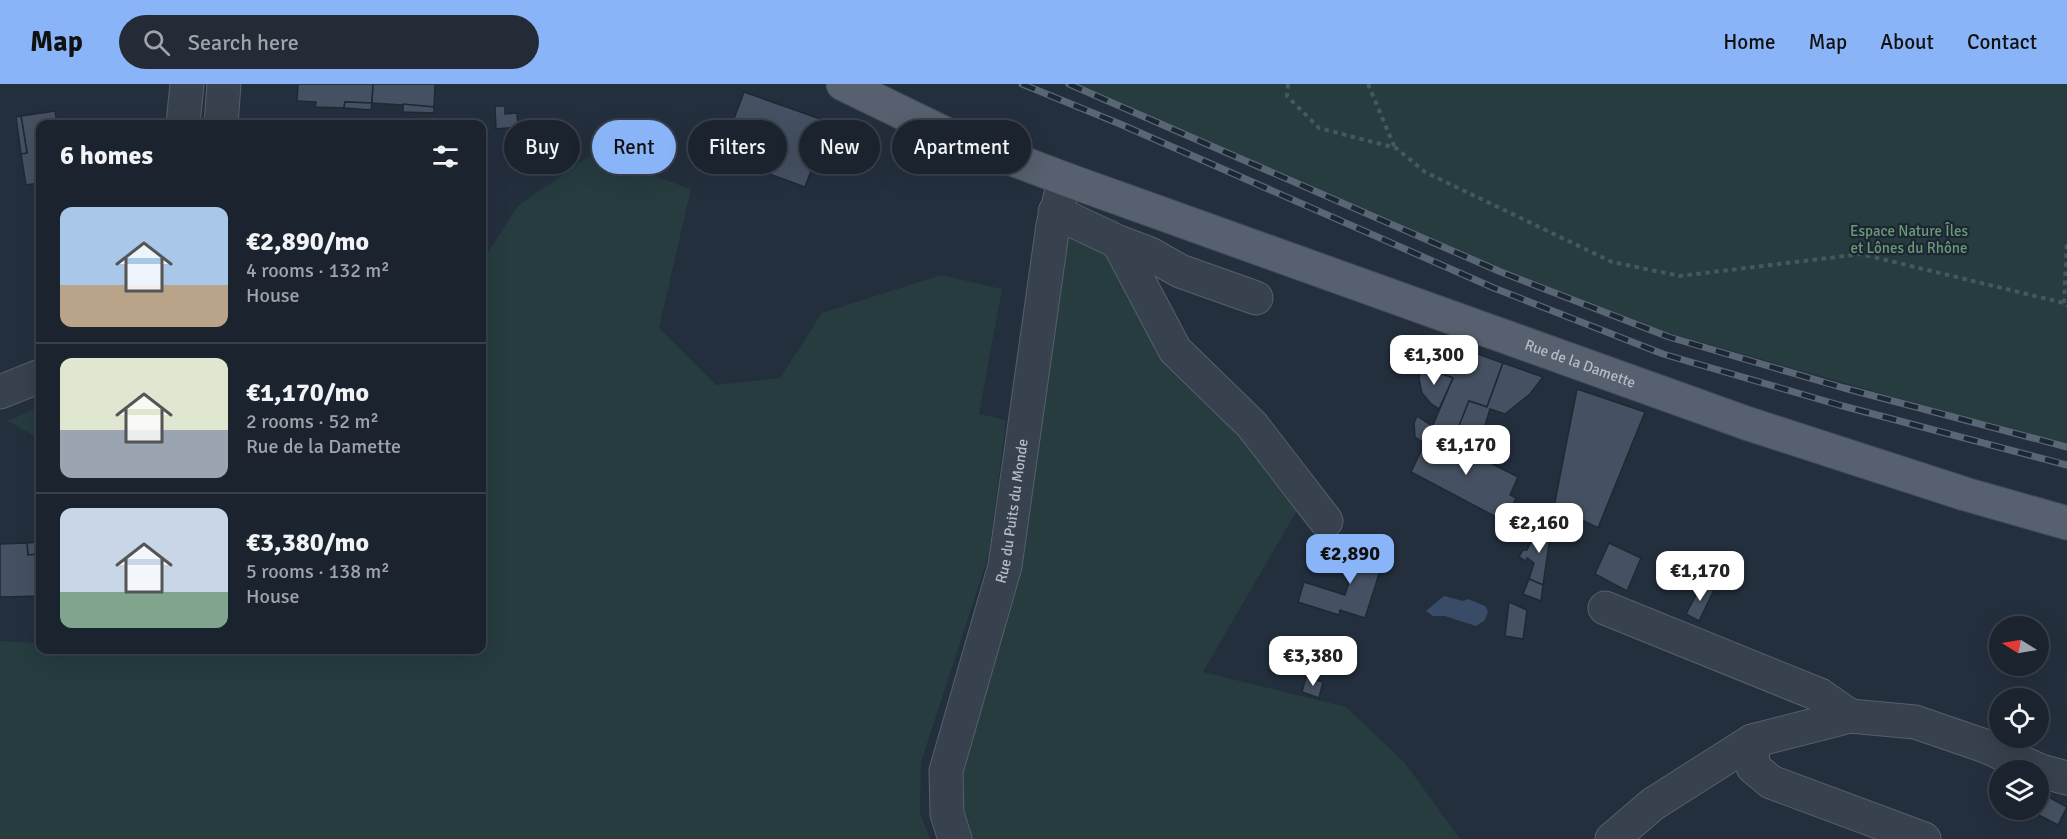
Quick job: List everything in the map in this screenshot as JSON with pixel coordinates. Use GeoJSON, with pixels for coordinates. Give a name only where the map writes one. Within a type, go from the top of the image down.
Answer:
{"type":"FeatureCollection","features":[{"type":"Feature","properties":{"kind":"main road","name":"Rue de la Damette"},"geometry":{"type":"LineString","coordinates":[[843,84],[946,134],[1065,179],[1746,423],[1965,494],[2067,523]]}},
{"type":"Feature","properties":{"kind":"street"},"geometry":{"type":"LineString","coordinates":[[183,120],[187,84]]}},
{"type":"Feature","properties":{"kind":"street"},"geometry":{"type":"LineString","coordinates":[[221,120],[224,84]]}},
{"type":"Feature","properties":{"kind":"street","name":"Rue du Puits du Monde"},"geometry":{"type":"LineString","coordinates":[[955,839],[947,814],[946,771],[1005,566],[1055,212],[1065,179]]}},
{"type":"Feature","properties":{"kind":"street"},"geometry":{"type":"LineString","coordinates":[[1055,212],[1118,242],[1150,254],[1180,271],[1256,298]]}},
{"type":"Feature","properties":{"kind":"street"},"geometry":{"type":"LineString","coordinates":[[1118,242],[1175,350],[1252,425],[1326,521]]}},
{"type":"Feature","properties":{"kind":"street"},"geometry":{"type":"LineString","coordinates":[[0,392],[36,378]]}},
{"type":"Feature","properties":{"kind":"street"},"geometry":{"type":"LineString","coordinates":[[1605,608],[1820,695],[1850,716]]}},
{"type":"Feature","properties":{"kind":"street"},"geometry":{"type":"LineString","coordinates":[[1611,839],[1653,804],[1752,741],[1850,716],[1915,722],[1985,746],[2041,771],[2067,778]]}},
{"type":"Feature","properties":{"kind":"street"},"geometry":{"type":"LineString","coordinates":[[1752,741],[1754,767],[1771,782],[1924,839]]}},
{"type":"Feature","properties":{"kind":"path"},"geometry":{"type":"LineString","coordinates":[[1288,84],[1287,96],[1319,129],[1396,148],[1425,172],[1612,262],[1680,276],[1861,254],[2065,305],[2067,242]]}},
{"type":"Feature","properties":{"kind":"path"},"geometry":{"type":"LineString","coordinates":[[1368,84],[1396,148]]}},
{"type":"Feature","properties":{"kind":"green space","name":"Espace Nature Îles et Lônes du Rhône"},"geometry":{"type":"Polygon","coordinates":[[[1065,84],[2067,84],[2067,446],[1602,314],[1065,84]]]}},
{"type":"Feature","properties":{"kind":"green space"},"geometry":{"type":"Polygon","coordinates":[[[592,154],[592,174],[649,174],[691,189],[659,328],[716,385],[780,378],[822,313],[941,275],[1002,289],[979,414],[1006,420],[989,554],[921,762],[920,813],[930,839],[0,839],[0,641],[36,643],[36,654],[486,654],[486,255],[518,206],[564,174],[580,174],[580,162],[592,154]]]}},
{"type":"Feature","properties":{"kind":"green space"},"geometry":{"type":"Polygon","coordinates":[[[1063,201],[1119,221],[1118,255],[1303,500],[1203,672],[1346,707],[1405,763],[1460,839],[970,839],[954,774],[1063,201]]]}},
{"type":"Feature","properties":{"kind":"green space"},"geometry":{"type":"Polygon","coordinates":[[[36,408],[36,437],[8,421],[36,408]]]}},
{"type":"Feature","properties":{"kind":"water"},"geometry":{"type":"Polygon","coordinates":[[[1444,596],[1463,601],[1468,599],[1485,606],[1488,611],[1485,620],[1476,626],[1445,616],[1433,616],[1426,611],[1444,596]]]}},
{"type":"Feature","properties":{"kind":"building"},"geometry":{"type":"Polygon","coordinates":[[[298,84],[373,84],[372,103],[345,102],[344,108],[315,107],[316,102],[297,101],[298,84]]]}},
{"type":"Feature","properties":{"kind":"building"},"geometry":{"type":"Polygon","coordinates":[[[373,84],[435,84],[434,107],[372,103],[373,84]]]}},
{"type":"Feature","properties":{"kind":"building"},"geometry":{"type":"Polygon","coordinates":[[[744,92],[823,120],[799,120],[799,174],[810,174],[805,187],[769,174],[787,174],[787,120],[734,120],[744,92]]]}},
{"type":"Feature","properties":{"kind":"building"},"geometry":{"type":"Polygon","coordinates":[[[345,102],[372,103],[371,110],[344,108],[345,102]]]}},
{"type":"Feature","properties":{"kind":"building"},"geometry":{"type":"Polygon","coordinates":[[[403,104],[434,107],[434,113],[403,112],[403,104]]]}},
{"type":"Feature","properties":{"kind":"building"},"geometry":{"type":"Polygon","coordinates":[[[495,106],[505,106],[505,114],[517,113],[518,120],[504,120],[504,128],[496,129],[495,106]]]}},
{"type":"Feature","properties":{"kind":"building"},"geometry":{"type":"Polygon","coordinates":[[[55,111],[56,120],[36,120],[36,184],[26,185],[21,154],[27,153],[21,116],[55,111]]]}},
{"type":"Feature","properties":{"kind":"building"},"geometry":{"type":"Polygon","coordinates":[[[21,116],[27,153],[21,154],[16,117],[21,116]]]}},
{"type":"Feature","properties":{"kind":"building"},"geometry":{"type":"Polygon","coordinates":[[[1421,334],[1433,338],[1421,366],[1409,361],[1421,334]]]}},
{"type":"Feature","properties":{"kind":"building"},"geometry":{"type":"Polygon","coordinates":[[[1433,338],[1503,363],[1487,407],[1469,401],[1453,444],[1430,432],[1453,378],[1421,366],[1433,338]]]}},
{"type":"Feature","properties":{"kind":"building"},"geometry":{"type":"Polygon","coordinates":[[[1503,363],[1543,377],[1530,394],[1505,414],[1490,409],[1483,432],[1458,428],[1469,401],[1487,407],[1503,363]]]}},
{"type":"Feature","properties":{"kind":"building"},"geometry":{"type":"Polygon","coordinates":[[[1421,366],[1453,378],[1439,409],[1431,404],[1422,393],[1419,379],[1421,366]]]}},
{"type":"Feature","properties":{"kind":"building"},"geometry":{"type":"Polygon","coordinates":[[[1577,389],[1645,412],[1598,528],[1580,519],[1553,512],[1577,389]]]}},
{"type":"Feature","properties":{"kind":"building"},"geometry":{"type":"Polygon","coordinates":[[[1417,416],[1432,426],[1424,443],[1415,437],[1414,423],[1417,416]]]}},
{"type":"Feature","properties":{"kind":"building"},"geometry":{"type":"Polygon","coordinates":[[[1430,432],[1518,477],[1510,495],[1516,498],[1509,512],[1503,509],[1498,518],[1411,472],[1430,432]]]}},
{"type":"Feature","properties":{"kind":"building"},"geometry":{"type":"Polygon","coordinates":[[[1544,522],[1552,523],[1543,585],[1529,579],[1534,563],[1527,558],[1526,561],[1519,557],[1523,550],[1527,550],[1535,533],[1542,537],[1544,522]]]}},
{"type":"Feature","properties":{"kind":"building"},"geometry":{"type":"Polygon","coordinates":[[[1365,537],[1372,539],[1370,544],[1387,549],[1365,618],[1340,610],[1339,615],[1298,602],[1304,582],[1345,595],[1365,537]]]}},
{"type":"Feature","properties":{"kind":"building"},"geometry":{"type":"Polygon","coordinates":[[[36,542],[36,554],[28,555],[27,543],[36,542]]]}},
{"type":"Feature","properties":{"kind":"building"},"geometry":{"type":"Polygon","coordinates":[[[27,543],[28,555],[36,554],[36,596],[0,597],[0,544],[27,543]]]}},
{"type":"Feature","properties":{"kind":"building"},"geometry":{"type":"Polygon","coordinates":[[[1609,543],[1641,558],[1627,591],[1595,574],[1609,543]]]}},
{"type":"Feature","properties":{"kind":"building"},"geometry":{"type":"Polygon","coordinates":[[[1529,579],[1543,585],[1541,601],[1523,594],[1529,579]]]}},
{"type":"Feature","properties":{"kind":"building"},"geometry":{"type":"Polygon","coordinates":[[[1702,584],[1714,590],[1699,621],[1686,614],[1702,584]]]}},
{"type":"Feature","properties":{"kind":"building"},"geometry":{"type":"Polygon","coordinates":[[[1509,602],[1527,610],[1523,639],[1505,636],[1509,602]]]}},
{"type":"Feature","properties":{"kind":"building"},"geometry":{"type":"Polygon","coordinates":[[[1306,677],[1323,682],[1319,698],[1302,692],[1306,677]]]}},
{"type":"Feature","properties":{"kind":"building"},"geometry":{"type":"Polygon","coordinates":[[[2049,797],[2067,807],[2058,825],[2048,820],[2049,797]]]}},
{"type":"Feature","properties":{"kind":"railway"},"geometry":{"type":"LineString","coordinates":[[1022,84],[1120,124],[1494,288],[1663,354],[1839,405],[2067,465]]}},
{"type":"Feature","properties":{"kind":"railway"},"geometry":{"type":"LineString","coordinates":[[1069,84],[1501,272],[1669,337],[1844,388],[2067,447]]}}]}
